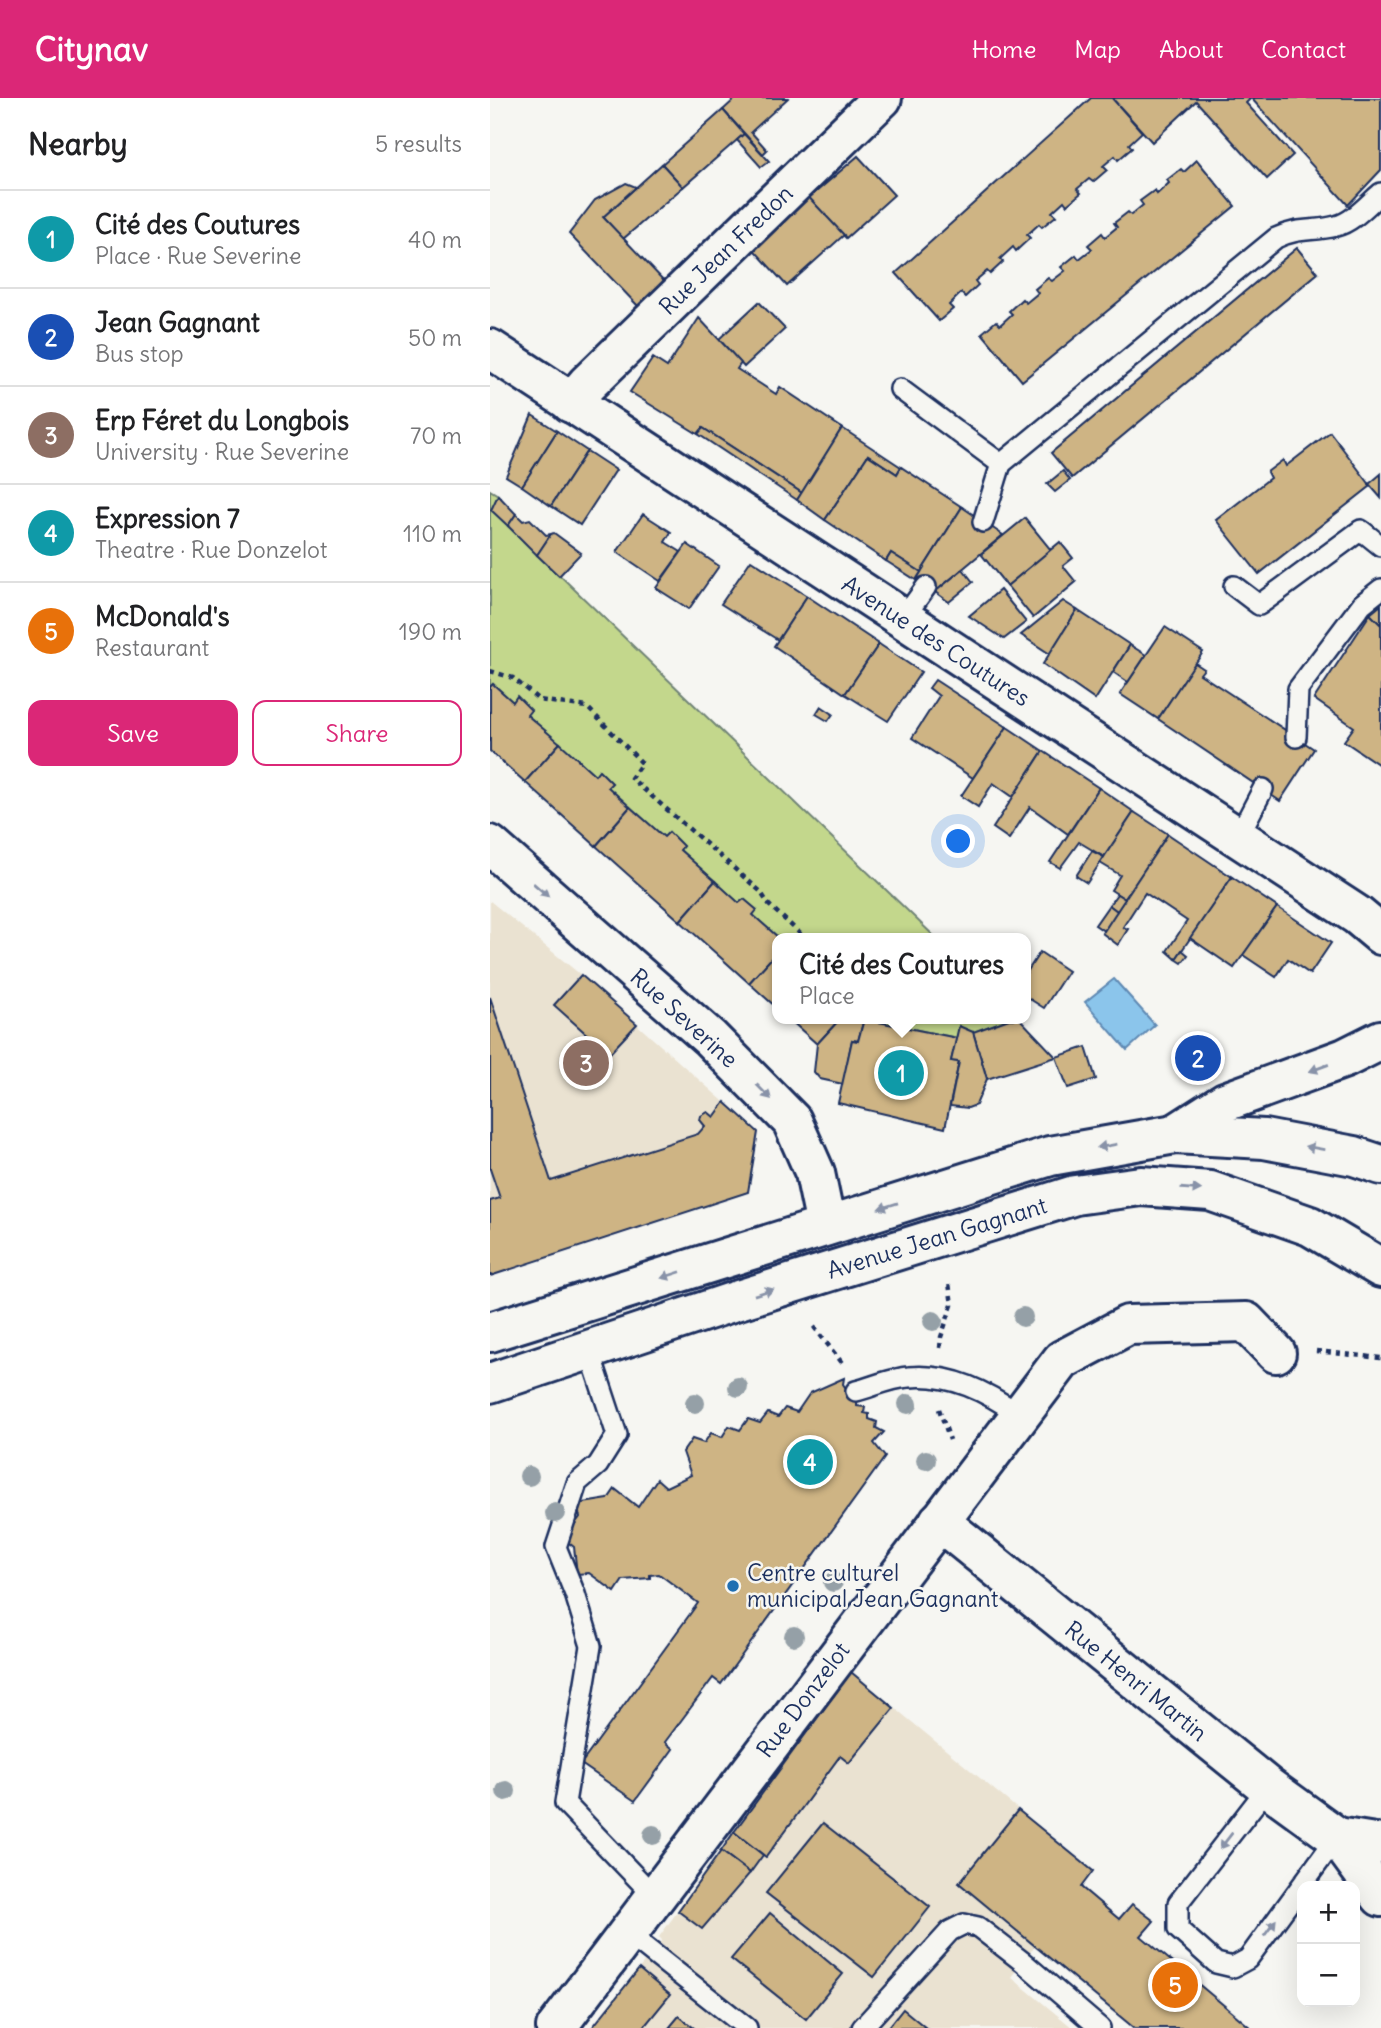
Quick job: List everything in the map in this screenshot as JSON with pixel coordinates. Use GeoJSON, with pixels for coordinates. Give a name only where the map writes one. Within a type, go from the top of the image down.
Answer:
{"type":"FeatureCollection","features":[{"type":"Feature","properties":{"kind":"street","name":"Rue Jean Fredon"},"geometry":{"type":"LineString","coordinates":[[571,402],[882,98]]}},
{"type":"Feature","properties":{"kind":"street","name":"Avenue des Coutures"},"geometry":{"type":"LineString","coordinates":[[490,349],[1357,915],[1381,934]]}},
{"type":"Feature","properties":{"kind":"street","name":"Rue Severine"},"geometry":{"type":"LineString","coordinates":[[490,845],[710,1038],[792,1121],[815,1173],[826,1226]]}},
{"type":"Feature","properties":{"kind":"street"},"geometry":{"type":"LineString","coordinates":[[1175,1134],[1225,1102],[1345,1058],[1381,1040]]}},
{"type":"Feature","properties":{"kind":"street","name":"Avenue Jean Gagnant"},"geometry":{"type":"LineString","coordinates":[[490,1332],[1050,1156],[1175,1134],[1264,1139],[1354,1156],[1381,1165]]}},
{"type":"Feature","properties":{"kind":"street","name":"Avenue Jean Gagnant"},"geometry":{"type":"LineString","coordinates":[[490,1383],[732,1302],[1075,1195],[1141,1186],[1210,1191],[1310,1226],[1381,1268]]}},
{"type":"Feature","properties":{"kind":"street","name":"Rue Donzelot"},"geometry":{"type":"LineString","coordinates":[[555,2028],[1062,1360],[1128,1325],[1246,1322],[1276,1353]]}},
{"type":"Feature","properties":{"kind":"street","name":"Rue Henri Martin"},"geometry":{"type":"LineString","coordinates":[[939,1521],[1268,1787],[1337,1838],[1381,1897]]}},
{"type":"Feature","properties":{"kind":"street","name":"Rue Henri Martin"},"geometry":{"type":"LineString","coordinates":[[1337,1838],[1381,1844]]}},
{"type":"Feature","properties":{"kind":"lane"},"geometry":{"type":"LineString","coordinates":[[983,522],[1001,464],[1276,238],[1290,231],[1338,226],[1353,218],[1381,192]]}},
{"type":"Feature","properties":{"kind":"lane"},"geometry":{"type":"LineString","coordinates":[[900,388],[1001,464]]}},
{"type":"Feature","properties":{"kind":"lane"},"geometry":{"type":"LineString","coordinates":[[1234,586],[1259,605],[1361,530],[1381,546]]}},
{"type":"Feature","properties":{"kind":"lane"},"geometry":{"type":"LineString","coordinates":[[903,619],[926,587]]}},
{"type":"Feature","properties":{"kind":"lane"},"geometry":{"type":"LineString","coordinates":[[1296,737],[1298,689],[1362,604],[1381,589]]}},
{"type":"Feature","properties":{"kind":"lane"},"geometry":{"type":"LineString","coordinates":[[1238,837],[1264,789]]}},
{"type":"Feature","properties":{"kind":"lane"},"geometry":{"type":"LineString","coordinates":[[589,1350],[617,1435],[598,1465],[577,1483],[556,1547],[575,1594],[591,1646],[565,1804],[655,1897]]}},
{"type":"Feature","properties":{"kind":"lane"},"geometry":{"type":"LineString","coordinates":[[859,1390],[908,1377],[954,1380],[991,1395],[1020,1415]]}},
{"type":"Feature","properties":{"kind":"lane"},"geometry":{"type":"LineString","coordinates":[[1268,1787],[1178,1903],[1178,1929],[1216,1963],[1233,1967],[1248,1959],[1337,1838]]}},
{"type":"Feature","properties":{"kind":"lane"},"geometry":{"type":"LineString","coordinates":[[862,2028],[950,1931],[964,1924],[978,1927],[1100,2028]]}},
{"type":"Feature","properties":{"kind":"lane"},"geometry":{"type":"LineString","coordinates":[[627,1933],[747,2028]]}},
{"type":"Feature","properties":{"kind":"path"},"geometry":{"type":"LineString","coordinates":[[490,671],[513,678],[539,700],[587,707],[642,763],[631,778],[760,891],[769,905],[800,933]]}},
{"type":"Feature","properties":{"kind":"path"},"geometry":{"type":"LineString","coordinates":[[814,1327],[859,1390]]}},
{"type":"Feature","properties":{"kind":"path"},"geometry":{"type":"LineString","coordinates":[[1276,1353],[1315,1351],[1381,1358]]}},
{"type":"Feature","properties":{"kind":"shaded area"},"geometry":{"type":"Polygon","coordinates":[[[490,901],[581,975],[758,1132],[748,1192],[490,1276],[490,901]]]}},
{"type":"Feature","properties":{"kind":"shaded area"},"geometry":{"type":"Polygon","coordinates":[[[851,1672],[1093,1871],[1011,1977],[1073,2028],[592,2028],[662,1940],[659,1937],[851,1672]]]}},
{"type":"Feature","properties":{"kind":"green space"},"geometry":{"type":"Polygon","coordinates":[[[490,490],[498,495],[492,510],[931,933],[773,933],[753,915],[756,910],[744,899],[739,903],[680,850],[683,846],[669,832],[664,837],[608,787],[612,783],[599,770],[595,775],[527,715],[517,697],[513,702],[493,684],[490,687],[490,490]]]}},
{"type":"Feature","properties":{"kind":"green space"},"geometry":{"type":"Polygon","coordinates":[[[889,1024],[995,1024],[973,1032],[959,1027],[957,1038],[889,1024]]]}},
{"type":"Feature","properties":{"kind":"water"},"geometry":{"type":"Polygon","coordinates":[[[1114,979],[1155,1025],[1127,1050],[1085,1002],[1114,979]]]}},
{"type":"Feature","properties":{"kind":"building"},"geometry":{"type":"Polygon","coordinates":[[[736,98],[788,98],[751,132],[767,150],[763,154],[723,110],[736,98]]]}},
{"type":"Feature","properties":{"kind":"building"},"geometry":{"type":"Polygon","coordinates":[[[1091,98],[1112,98],[1142,132],[1129,144],[1132,148],[1118,160],[1115,156],[1103,166],[1107,170],[1093,182],[1089,179],[1077,189],[1081,193],[1067,205],[1064,201],[1052,212],[1056,216],[1042,227],[1039,224],[1027,235],[1030,238],[1016,251],[1013,247],[1000,259],[1003,262],[990,274],[987,271],[975,281],[978,285],[965,297],[961,293],[949,305],[953,309],[939,321],[896,273],[1091,98]]]}},
{"type":"Feature","properties":{"kind":"building"},"geometry":{"type":"Polygon","coordinates":[[[1112,98],[1251,98],[1246,103],[1293,155],[1267,179],[1196,101],[1152,142],[1112,98]]]}},
{"type":"Feature","properties":{"kind":"building"},"geometry":{"type":"Polygon","coordinates":[[[1251,98],[1381,98],[1381,170],[1348,205],[1251,98]]]}},
{"type":"Feature","properties":{"kind":"building"},"geometry":{"type":"Polygon","coordinates":[[[723,110],[744,134],[683,187],[662,164],[723,110]]]}},
{"type":"Feature","properties":{"kind":"building"},"geometry":{"type":"Polygon","coordinates":[[[744,134],[769,161],[761,167],[737,140],[744,134]]]}},
{"type":"Feature","properties":{"kind":"building"},"geometry":{"type":"Polygon","coordinates":[[[858,156],[894,195],[846,238],[809,198],[858,156]]]}},
{"type":"Feature","properties":{"kind":"building"},"geometry":{"type":"Polygon","coordinates":[[[1197,160],[1235,206],[1022,381],[982,333],[996,321],[1000,325],[1012,314],[1009,311],[1022,299],[1026,303],[1038,293],[1035,289],[1048,278],[1052,281],[1065,271],[1061,267],[1076,255],[1079,259],[1092,249],[1088,245],[1102,233],[1105,237],[1117,227],[1114,223],[1128,212],[1131,215],[1143,205],[1140,201],[1155,190],[1157,194],[1169,183],[1167,180],[1181,169],[1184,172],[1197,160]]]}},
{"type":"Feature","properties":{"kind":"building"},"geometry":{"type":"Polygon","coordinates":[[[662,164],[683,187],[623,239],[603,217],[662,164]]]}},
{"type":"Feature","properties":{"kind":"building"},"geometry":{"type":"Polygon","coordinates":[[[626,183],[636,187],[603,217],[666,283],[639,307],[569,234],[595,200],[626,183]]]}},
{"type":"Feature","properties":{"kind":"building"},"geometry":{"type":"Polygon","coordinates":[[[802,190],[844,235],[787,286],[746,241],[802,190]]]}},
{"type":"Feature","properties":{"kind":"building"},"geometry":{"type":"Polygon","coordinates":[[[1297,248],[1318,273],[1072,478],[1051,453],[1297,248]]]}},
{"type":"Feature","properties":{"kind":"building"},"geometry":{"type":"Polygon","coordinates":[[[759,302],[785,329],[744,367],[719,339],[759,302]]]}},
{"type":"Feature","properties":{"kind":"building"},"geometry":{"type":"Polygon","coordinates":[[[699,318],[741,363],[737,369],[776,394],[780,387],[842,428],[802,493],[703,428],[698,434],[630,392],[653,358],[667,367],[699,318]]]}},
{"type":"Feature","properties":{"kind":"building"},"geometry":{"type":"Polygon","coordinates":[[[532,415],[557,431],[522,486],[506,476],[532,415]]]}},
{"type":"Feature","properties":{"kind":"building"},"geometry":{"type":"Polygon","coordinates":[[[703,428],[802,493],[797,500],[698,434],[703,428]]]}},
{"type":"Feature","properties":{"kind":"building"},"geometry":{"type":"Polygon","coordinates":[[[842,428],[901,467],[897,474],[868,455],[825,520],[797,500],[842,428]]]}},
{"type":"Feature","properties":{"kind":"building"},"geometry":{"type":"Polygon","coordinates":[[[557,431],[587,451],[551,506],[522,486],[557,431]]]}},
{"type":"Feature","properties":{"kind":"building"},"geometry":{"type":"Polygon","coordinates":[[[1330,432],[1371,486],[1259,574],[1216,520],[1270,478],[1267,472],[1283,460],[1286,466],[1330,432]]]}},
{"type":"Feature","properties":{"kind":"building"},"geometry":{"type":"Polygon","coordinates":[[[587,451],[616,470],[580,525],[551,506],[587,451]]]}},
{"type":"Feature","properties":{"kind":"building"},"geometry":{"type":"Polygon","coordinates":[[[868,455],[897,474],[901,467],[962,507],[921,572],[891,553],[886,561],[825,520],[868,455]]]}},
{"type":"Feature","properties":{"kind":"building"},"geometry":{"type":"Polygon","coordinates":[[[1063,471],[1070,480],[1055,492],[1047,484],[1063,471]]]}},
{"type":"Feature","properties":{"kind":"building"},"geometry":{"type":"Polygon","coordinates":[[[1381,474],[1381,498],[1369,484],[1381,474]]]}},
{"type":"Feature","properties":{"kind":"building"},"geometry":{"type":"Polygon","coordinates":[[[498,495],[516,514],[508,526],[491,510],[498,495]]]}},
{"type":"Feature","properties":{"kind":"building"},"geometry":{"type":"Polygon","coordinates":[[[962,507],[1003,535],[935,592],[916,580],[962,507]]]}},
{"type":"Feature","properties":{"kind":"building"},"geometry":{"type":"Polygon","coordinates":[[[516,514],[523,521],[530,519],[546,535],[551,534],[537,555],[508,526],[516,514]]]}},
{"type":"Feature","properties":{"kind":"building"},"geometry":{"type":"Polygon","coordinates":[[[643,514],[671,532],[665,542],[681,552],[660,581],[617,552],[643,514]]]}},
{"type":"Feature","properties":{"kind":"building"},"geometry":{"type":"Polygon","coordinates":[[[1025,518],[1051,550],[1007,586],[981,554],[1025,518]]]}},
{"type":"Feature","properties":{"kind":"building"},"geometry":{"type":"Polygon","coordinates":[[[554,533],[581,553],[559,576],[537,555],[554,533]]]}},
{"type":"Feature","properties":{"kind":"building"},"geometry":{"type":"Polygon","coordinates":[[[1060,542],[1073,558],[1063,566],[1076,582],[1033,618],[1007,586],[1060,542]]]}},
{"type":"Feature","properties":{"kind":"building"},"geometry":{"type":"Polygon","coordinates":[[[687,544],[719,566],[689,609],[656,588],[687,544]]]}},
{"type":"Feature","properties":{"kind":"building"},"geometry":{"type":"Polygon","coordinates":[[[891,553],[921,572],[916,580],[886,561],[891,553]]]}},
{"type":"Feature","properties":{"kind":"building"},"geometry":{"type":"Polygon","coordinates":[[[751,560],[807,596],[778,640],[721,604],[751,560]]]}},
{"type":"Feature","properties":{"kind":"building"},"geometry":{"type":"Polygon","coordinates":[[[963,569],[973,582],[949,602],[935,592],[963,569]]]}},
{"type":"Feature","properties":{"kind":"building"},"geometry":{"type":"Polygon","coordinates":[[[1000,590],[1026,622],[1004,639],[969,616],[1000,590]]]}},
{"type":"Feature","properties":{"kind":"building"},"geometry":{"type":"Polygon","coordinates":[[[807,596],[879,644],[845,694],[774,646],[807,596]]]}},
{"type":"Feature","properties":{"kind":"building"},"geometry":{"type":"Polygon","coordinates":[[[1063,601],[1077,610],[1050,654],[1021,635],[1063,601]]]}},
{"type":"Feature","properties":{"kind":"building"},"geometry":{"type":"Polygon","coordinates":[[[1381,605],[1381,625],[1370,614],[1381,605]]]}},
{"type":"Feature","properties":{"kind":"building"},"geometry":{"type":"Polygon","coordinates":[[[1077,610],[1130,645],[1095,700],[1043,664],[1077,610]]]}},
{"type":"Feature","properties":{"kind":"building"},"geometry":{"type":"Polygon","coordinates":[[[1370,614],[1381,625],[1381,766],[1344,741],[1354,727],[1314,699],[1370,614]]]}},
{"type":"Feature","properties":{"kind":"building"},"geometry":{"type":"Polygon","coordinates":[[[1165,627],[1203,652],[1158,719],[1120,694],[1165,627]]]}},
{"type":"Feature","properties":{"kind":"building"},"geometry":{"type":"Polygon","coordinates":[[[879,644],[921,672],[888,721],[845,694],[879,644]]]}},
{"type":"Feature","properties":{"kind":"building"},"geometry":{"type":"Polygon","coordinates":[[[1130,645],[1146,655],[1128,682],[1113,672],[1130,645]]]}},
{"type":"Feature","properties":{"kind":"building"},"geometry":{"type":"Polygon","coordinates":[[[1195,663],[1204,669],[1200,674],[1314,749],[1280,801],[1158,719],[1195,663]]]}},
{"type":"Feature","properties":{"kind":"building"},"geometry":{"type":"Polygon","coordinates":[[[935,680],[1007,727],[973,778],[912,738],[939,696],[929,688],[935,680]]]}},
{"type":"Feature","properties":{"kind":"building"},"geometry":{"type":"Polygon","coordinates":[[[493,684],[513,702],[517,696],[531,710],[527,715],[560,743],[525,782],[490,751],[490,687],[493,684]]]}},
{"type":"Feature","properties":{"kind":"building"},"geometry":{"type":"Polygon","coordinates":[[[821,706],[833,714],[828,721],[816,714],[821,706]]]}},
{"type":"Feature","properties":{"kind":"building"},"geometry":{"type":"Polygon","coordinates":[[[1007,727],[1043,751],[1013,797],[993,783],[978,807],[961,796],[1007,727]]]}},
{"type":"Feature","properties":{"kind":"building"},"geometry":{"type":"Polygon","coordinates":[[[560,743],[595,775],[599,770],[612,783],[608,787],[630,807],[596,846],[525,782],[560,743]]]}},
{"type":"Feature","properties":{"kind":"building"},"geometry":{"type":"Polygon","coordinates":[[[1043,751],[1099,788],[1068,834],[1030,807],[1009,839],[993,828],[1043,751]]]}},
{"type":"Feature","properties":{"kind":"building"},"geometry":{"type":"Polygon","coordinates":[[[1099,788],[1134,812],[1104,857],[1079,842],[1060,868],[1050,862],[1099,788]]]}},
{"type":"Feature","properties":{"kind":"building"},"geometry":{"type":"Polygon","coordinates":[[[630,807],[664,837],[669,832],[683,846],[680,850],[715,881],[680,921],[596,846],[630,807]]]}},
{"type":"Feature","properties":{"kind":"building"},"geometry":{"type":"Polygon","coordinates":[[[1134,812],[1168,834],[1125,899],[1111,890],[1120,875],[1100,863],[1134,812]]]}},
{"type":"Feature","properties":{"kind":"building"},"geometry":{"type":"Polygon","coordinates":[[[1168,834],[1232,877],[1176,959],[1167,951],[1187,921],[1145,893],[1123,927],[1128,929],[1118,945],[1102,933],[1168,834]]]}},
{"type":"Feature","properties":{"kind":"building"},"geometry":{"type":"Polygon","coordinates":[[[1092,851],[1104,857],[1087,883],[1076,876],[1092,851]]]}},
{"type":"Feature","properties":{"kind":"building"},"geometry":{"type":"Polygon","coordinates":[[[1232,877],[1277,907],[1234,968],[1190,938],[1232,877]]]}},
{"type":"Feature","properties":{"kind":"building"},"geometry":{"type":"Polygon","coordinates":[[[715,881],[739,903],[744,899],[757,910],[753,915],[773,933],[772,958],[749,983],[680,921],[715,881]]]}},
{"type":"Feature","properties":{"kind":"building"},"geometry":{"type":"Polygon","coordinates":[[[1117,894],[1125,899],[1117,911],[1109,905],[1117,894]]]}},
{"type":"Feature","properties":{"kind":"building"},"geometry":{"type":"Polygon","coordinates":[[[1109,905],[1117,911],[1104,931],[1095,925],[1109,905]]]}},
{"type":"Feature","properties":{"kind":"building"},"geometry":{"type":"Polygon","coordinates":[[[1277,907],[1331,943],[1310,974],[1288,959],[1276,977],[1243,955],[1277,907]]]}},
{"type":"Feature","properties":{"kind":"building"},"geometry":{"type":"Polygon","coordinates":[[[1182,950],[1188,955],[1182,963],[1176,959],[1182,950]]]}},
{"type":"Feature","properties":{"kind":"building"},"geometry":{"type":"Polygon","coordinates":[[[1040,952],[1068,971],[1044,1008],[1031,1000],[1031,966],[1040,952]]]}},
{"type":"Feature","properties":{"kind":"building"},"geometry":{"type":"Polygon","coordinates":[[[772,958],[772,1004],[749,983],[772,958]]]}},
{"type":"Feature","properties":{"kind":"building"},"geometry":{"type":"Polygon","coordinates":[[[581,975],[637,1024],[609,1054],[554,1005],[581,975]]]}},
{"type":"Feature","properties":{"kind":"building"},"geometry":{"type":"Polygon","coordinates":[[[490,997],[551,1181],[698,1134],[705,1126],[700,1120],[701,1116],[708,1112],[714,1117],[725,1102],[758,1132],[748,1192],[490,1276],[490,1201],[500,1198],[490,1169],[490,997]]]}},
{"type":"Feature","properties":{"kind":"building"},"geometry":{"type":"Polygon","coordinates":[[[795,1024],[835,1024],[817,1044],[795,1024]]]}},
{"type":"Feature","properties":{"kind":"building"},"geometry":{"type":"Polygon","coordinates":[[[835,1024],[863,1024],[858,1041],[852,1040],[843,1084],[820,1079],[814,1072],[817,1044],[835,1024]]]}},
{"type":"Feature","properties":{"kind":"building"},"geometry":{"type":"Polygon","coordinates":[[[863,1024],[888,1024],[957,1038],[951,1061],[959,1062],[945,1128],[838,1103],[852,1040],[858,1041],[863,1024]]]}},
{"type":"Feature","properties":{"kind":"building"},"geometry":{"type":"Polygon","coordinates":[[[995,1024],[1025,1024],[1056,1057],[987,1079],[973,1032],[995,1024]]]}},
{"type":"Feature","properties":{"kind":"building"},"geometry":{"type":"Polygon","coordinates":[[[959,1026],[973,1032],[987,1079],[976,1105],[968,1108],[950,1106],[959,1062],[951,1061],[959,1026]]]}},
{"type":"Feature","properties":{"kind":"building"},"geometry":{"type":"Polygon","coordinates":[[[1086,1047],[1096,1079],[1068,1088],[1056,1057],[1086,1047]]]}},
{"type":"Feature","properties":{"kind":"building","name":"Centre culturel municipal Jean Gagnant"},"geometry":{"type":"Polygon","coordinates":[[[844,1378],[843,1384],[852,1397],[857,1398],[857,1406],[865,1407],[864,1413],[869,1414],[869,1419],[877,1422],[876,1428],[884,1432],[874,1443],[885,1457],[721,1684],[713,1678],[665,1742],[673,1749],[635,1801],[581,1764],[698,1603],[659,1574],[650,1575],[650,1578],[623,1580],[615,1592],[589,1573],[577,1574],[574,1547],[564,1539],[580,1517],[577,1504],[608,1499],[615,1489],[638,1507],[657,1479],[666,1487],[691,1475],[683,1452],[692,1439],[704,1443],[711,1433],[722,1437],[729,1426],[740,1430],[748,1419],[760,1423],[768,1413],[778,1417],[785,1408],[797,1412],[810,1393],[844,1378]]]}},
{"type":"Feature","properties":{"kind":"building"},"geometry":{"type":"Polygon","coordinates":[[[851,1672],[894,1708],[849,1763],[840,1756],[766,1857],[734,1832],[851,1672]]]}},
{"type":"Feature","properties":{"kind":"building"},"geometry":{"type":"Polygon","coordinates":[[[1018,1810],[1093,1871],[1081,1887],[1119,1919],[1132,1904],[1154,1921],[1141,1936],[1251,2028],[1134,2028],[959,1883],[1018,1810]]]}},
{"type":"Feature","properties":{"kind":"building"},"geometry":{"type":"Polygon","coordinates":[[[823,1823],[930,1907],[874,1977],[766,1893],[823,1823]]]}},
{"type":"Feature","properties":{"kind":"building"},"geometry":{"type":"Polygon","coordinates":[[[734,1832],[763,1855],[750,1873],[721,1851],[734,1832]]]}},
{"type":"Feature","properties":{"kind":"building"},"geometry":{"type":"Polygon","coordinates":[[[721,1851],[750,1873],[702,1929],[678,1911],[721,1851]]]}},
{"type":"Feature","properties":{"kind":"building"},"geometry":{"type":"Polygon","coordinates":[[[770,1913],[843,1974],[806,2019],[731,1959],[770,1913]]]}},
{"type":"Feature","properties":{"kind":"building"},"geometry":{"type":"Polygon","coordinates":[[[639,1969],[670,1995],[643,2028],[592,2028],[639,1969]]]}},
{"type":"Feature","properties":{"kind":"building"},"geometry":{"type":"Polygon","coordinates":[[[903,2009],[926,2028],[888,2028],[903,2009]]]}},
{"type":"Feature","properties":{"kind":"building"},"geometry":{"type":"Polygon","coordinates":[[[679,2016],[694,2028],[669,2028],[679,2016]]]}},
{"type":"Feature","properties":{"kind":"place","name":"Jean Gagnant"},"geometry":{"type":"Point","coordinates":[1198,1058]}},
{"type":"Feature","properties":{"kind":"place","name":"Erp Féret du Longbois"},"geometry":{"type":"Point","coordinates":[586,1063]}},
{"type":"Feature","properties":{"kind":"place","name":"Cité des Coutures"},"geometry":{"type":"Point","coordinates":[901,1073]}},
{"type":"Feature","properties":{"kind":"place","name":"Expression 7"},"geometry":{"type":"Point","coordinates":[810,1462]}},
{"type":"Feature","properties":{"kind":"place","name":"Centre culturel municipal Jean Gagnant"},"geometry":{"type":"Point","coordinates":[733,1586]}},
{"type":"Feature","properties":{"kind":"place","name":"McDonald's"},"geometry":{"type":"Point","coordinates":[1175,1985]}}]}
